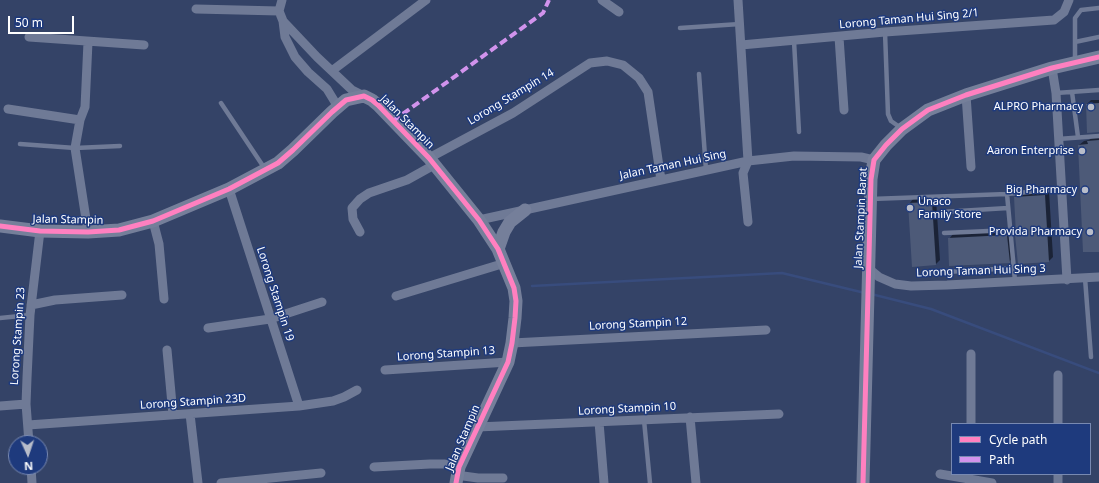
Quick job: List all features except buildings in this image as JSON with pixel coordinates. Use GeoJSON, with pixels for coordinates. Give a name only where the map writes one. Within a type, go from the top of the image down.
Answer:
{"type":"FeatureCollection","features":[{"type":"Feature","properties":{"kind":"street"},"geometry":{"type":"LineString","coordinates":[[282,0],[279,11],[283,21],[285,37],[295,57],[308,72],[327,89],[338,107]]}},
{"type":"Feature","properties":{"kind":"street"},"geometry":{"type":"LineString","coordinates":[[332,70],[426,0]]}},
{"type":"Feature","properties":{"kind":"street"},"geometry":{"type":"LineString","coordinates":[[602,0],[619,12]]}},
{"type":"Feature","properties":{"kind":"street"},"geometry":{"type":"LineString","coordinates":[[738,0],[748,161],[743,173],[748,222]]}},
{"type":"Feature","properties":{"kind":"street","name":"Lorong Taman Hui Sing 2/1"},"geometry":{"type":"LineString","coordinates":[[741,45],[885,32],[1054,20],[1064,12],[1069,0]]}},
{"type":"Feature","properties":{"kind":"street"},"geometry":{"type":"LineString","coordinates":[[196,9],[279,11]]}},
{"type":"Feature","properties":{"kind":"street"},"geometry":{"type":"LineString","coordinates":[[283,21],[300,40],[352,90],[364,96]]}},
{"type":"Feature","properties":{"kind":"street"},"geometry":{"type":"LineString","coordinates":[[29,37],[144,45]]}},
{"type":"Feature","properties":{"kind":"street"},"geometry":{"type":"LineString","coordinates":[[839,37],[844,110]]}},
{"type":"Feature","properties":{"kind":"street"},"geometry":{"type":"LineString","coordinates":[[88,42],[86,107],[80,120],[75,148],[88,232]]}},
{"type":"Feature","properties":{"kind":"street","name":"Jalan Stampin Barat"},"geometry":{"type":"LineString","coordinates":[[864,483],[870,199],[874,160],[902,129],[928,110],[966,95],[1052,68],[1099,57]]}},
{"type":"Feature","properties":{"kind":"street","name":"Lorong Stampin 14"},"geometry":{"type":"LineString","coordinates":[[360,232],[353,219],[352,208],[360,199],[369,193],[407,180],[432,162],[513,113],[590,63],[607,61],[623,65],[639,78],[648,92],[661,180]]}},
{"type":"Feature","properties":{"kind":"street"},"geometry":{"type":"LineString","coordinates":[[1052,68],[1056,93],[1067,280]]}},
{"type":"Feature","properties":{"kind":"street"},"geometry":{"type":"LineString","coordinates":[[966,95],[971,167]]}},
{"type":"Feature","properties":{"kind":"street","name":"Jalan Stampin"},"geometry":{"type":"LineString","coordinates":[[0,226],[40,231],[88,232],[119,230],[153,221],[229,189],[278,163],[346,100],[364,96],[378,105],[432,162],[479,220],[498,249],[514,288],[516,302],[512,342],[508,362],[477,427],[457,475]]}},
{"type":"Feature","properties":{"kind":"street"},"geometry":{"type":"LineString","coordinates":[[8,109],[80,120]]}},
{"type":"Feature","properties":{"kind":"street","name":"Jalan Taman Hui Sing"},"geometry":{"type":"LineString","coordinates":[[479,220],[748,161],[794,156],[861,157],[874,160]]}},
{"type":"Feature","properties":{"kind":"street","name":"Lorong Stampin 19"},"geometry":{"type":"LineString","coordinates":[[229,189],[299,406]]}},
{"type":"Feature","properties":{"kind":"street"},"geometry":{"type":"LineString","coordinates":[[498,249],[504,232],[510,222],[525,210]]}},
{"type":"Feature","properties":{"kind":"street"},"geometry":{"type":"LineString","coordinates":[[153,221],[159,244],[164,299]]}},
{"type":"Feature","properties":{"kind":"street","name":"Lorong Stampin 23"},"geometry":{"type":"LineString","coordinates":[[29,435],[26,404],[30,315],[40,231]]}},
{"type":"Feature","properties":{"kind":"street"},"geometry":{"type":"LineString","coordinates":[[396,296],[505,263]]}},
{"type":"Feature","properties":{"kind":"street","name":"Lorong Taman Hui Sing 3"},"geometry":{"type":"LineString","coordinates":[[868,268],[879,277],[890,282],[911,286],[1067,280],[1099,277]]}},
{"type":"Feature","properties":{"kind":"street"},"geometry":{"type":"LineString","coordinates":[[31,305],[55,300],[122,295]]}},
{"type":"Feature","properties":{"kind":"street"},"geometry":{"type":"LineString","coordinates":[[208,328],[270,320],[322,302]]}},
{"type":"Feature","properties":{"kind":"street","name":"Lorong Stampin 12"},"geometry":{"type":"LineString","coordinates":[[512,342],[766,330]]}},
{"type":"Feature","properties":{"kind":"street"},"geometry":{"type":"LineString","coordinates":[[167,350],[173,415]]}},
{"type":"Feature","properties":{"kind":"street"},"geometry":{"type":"LineString","coordinates":[[970,354],[971,423]]}},
{"type":"Feature","properties":{"kind":"street","name":"Lorong Stampin 13"},"geometry":{"type":"LineString","coordinates":[[385,370],[508,362]]}},
{"type":"Feature","properties":{"kind":"street"},"geometry":{"type":"LineString","coordinates":[[1058,375],[1058,423]]}},
{"type":"Feature","properties":{"kind":"street","name":"Lorong Stampin 23D"},"geometry":{"type":"LineString","coordinates":[[28,425],[299,406],[333,401],[357,390]]}},
{"type":"Feature","properties":{"kind":"street"},"geometry":{"type":"LineString","coordinates":[[0,406],[26,404]]}},
{"type":"Feature","properties":{"kind":"street"},"geometry":{"type":"LineString","coordinates":[[190,414],[198,483]]}},
{"type":"Feature","properties":{"kind":"street","name":"Lorong Stampin 10"},"geometry":{"type":"LineString","coordinates":[[477,427],[779,414]]}},
{"type":"Feature","properties":{"kind":"street"},"geometry":{"type":"LineString","coordinates":[[690,417],[696,483]]}},
{"type":"Feature","properties":{"kind":"street"},"geometry":{"type":"LineString","coordinates":[[599,422],[604,483]]}},
{"type":"Feature","properties":{"kind":"street"},"geometry":{"type":"LineString","coordinates":[[374,467],[444,464],[457,475],[478,478],[503,478]]}},
{"type":"Feature","properties":{"kind":"street"},"geometry":{"type":"LineString","coordinates":[[221,483],[321,473]]}},
{"type":"Feature","properties":{"kind":"street"},"geometry":{"type":"LineString","coordinates":[[940,474],[951,475]]}},
{"type":"Feature","properties":{"kind":"street"},"geometry":{"type":"LineString","coordinates":[[956,475],[971,476],[992,483]]}},
{"type":"Feature","properties":{"kind":"lane"},"geometry":{"type":"LineString","coordinates":[[1076,62],[1075,18],[1081,10],[1099,8]]}},
{"type":"Feature","properties":{"kind":"lane"},"geometry":{"type":"LineString","coordinates":[[680,28],[740,24]]}},
{"type":"Feature","properties":{"kind":"lane"},"geometry":{"type":"LineString","coordinates":[[885,32],[888,114],[891,121],[902,129]]}},
{"type":"Feature","properties":{"kind":"lane"},"geometry":{"type":"LineString","coordinates":[[1075,42],[1099,37]]}},
{"type":"Feature","properties":{"kind":"lane"},"geometry":{"type":"LineString","coordinates":[[794,41],[799,132]]}},
{"type":"Feature","properties":{"kind":"lane"},"geometry":{"type":"LineString","coordinates":[[699,74],[706,170]]}},
{"type":"Feature","properties":{"kind":"lane"},"geometry":{"type":"LineString","coordinates":[[1056,93],[1099,90]]}},
{"type":"Feature","properties":{"kind":"lane"},"geometry":{"type":"LineString","coordinates":[[1072,92],[1078,137]]}},
{"type":"Feature","properties":{"kind":"lane"},"geometry":{"type":"LineString","coordinates":[[221,103],[266,170]]}},
{"type":"Feature","properties":{"kind":"lane"},"geometry":{"type":"LineString","coordinates":[[1058,139],[1099,136]]}},
{"type":"Feature","properties":{"kind":"lane"},"geometry":{"type":"LineString","coordinates":[[20,144],[75,148],[120,146]]}},
{"type":"Feature","properties":{"kind":"lane"},"geometry":{"type":"LineString","coordinates":[[870,199],[1007,194],[1061,189]]}},
{"type":"Feature","properties":{"kind":"lane"},"geometry":{"type":"LineString","coordinates":[[1007,194],[1015,281]]}},
{"type":"Feature","properties":{"kind":"lane"},"geometry":{"type":"LineString","coordinates":[[942,212],[1008,208]]}},
{"type":"Feature","properties":{"kind":"lane"},"geometry":{"type":"LineString","coordinates":[[944,233],[1011,230]]}},
{"type":"Feature","properties":{"kind":"lane"},"geometry":{"type":"LineString","coordinates":[[946,272],[1014,268]]}},
{"type":"Feature","properties":{"kind":"lane"},"geometry":{"type":"LineString","coordinates":[[1085,278],[1092,357]]}},
{"type":"Feature","properties":{"kind":"lane"},"geometry":{"type":"LineString","coordinates":[[0,318],[30,315]]}},
{"type":"Feature","properties":{"kind":"lane"},"geometry":{"type":"LineString","coordinates":[[644,420],[650,483]]}},
{"type":"Feature","properties":{"kind":"waterway"},"geometry":{"type":"LineString","coordinates":[[532,286],[782,273],[865,293]]}},
{"type":"Feature","properties":{"kind":"waterway"},"geometry":{"type":"LineString","coordinates":[[871,294],[931,309],[1099,373]]}},
{"type":"Feature","properties":{"kind":"marked path"},"geometry":{"type":"LineString","coordinates":[[393,121],[543,13],[549,0]]}},
{"type":"Feature","properties":{"kind":"cycle path"},"geometry":{"type":"LineString","coordinates":[[863,483],[871,179],[874,160],[902,129],[928,110],[966,95],[1052,68],[1099,57]]}},
{"type":"Feature","properties":{"kind":"cycle path"},"geometry":{"type":"LineString","coordinates":[[0,226],[40,231],[88,232],[119,230],[153,221],[229,189],[278,163],[346,100],[364,96],[372,100],[429,158],[479,220],[498,249],[514,288],[516,301],[515,318],[508,362],[459,467],[456,483]]}},
{"type":"Feature","properties":{"kind":"place","name":"ALPRO Pharmacy"},"geometry":{"type":"Point","coordinates":[1091,107]}},
{"type":"Feature","properties":{"kind":"place","name":"Aaron Enterprise"},"geometry":{"type":"Point","coordinates":[1082,151]}},
{"type":"Feature","properties":{"kind":"place","name":"Big Pharmacy"},"geometry":{"type":"Point","coordinates":[1085,190]}},
{"type":"Feature","properties":{"kind":"place","name":"Unaco Family Store"},"geometry":{"type":"Point","coordinates":[910,208]}},
{"type":"Feature","properties":{"kind":"place","name":"Provida Pharmacy"},"geometry":{"type":"Point","coordinates":[1090,232]}}]}
